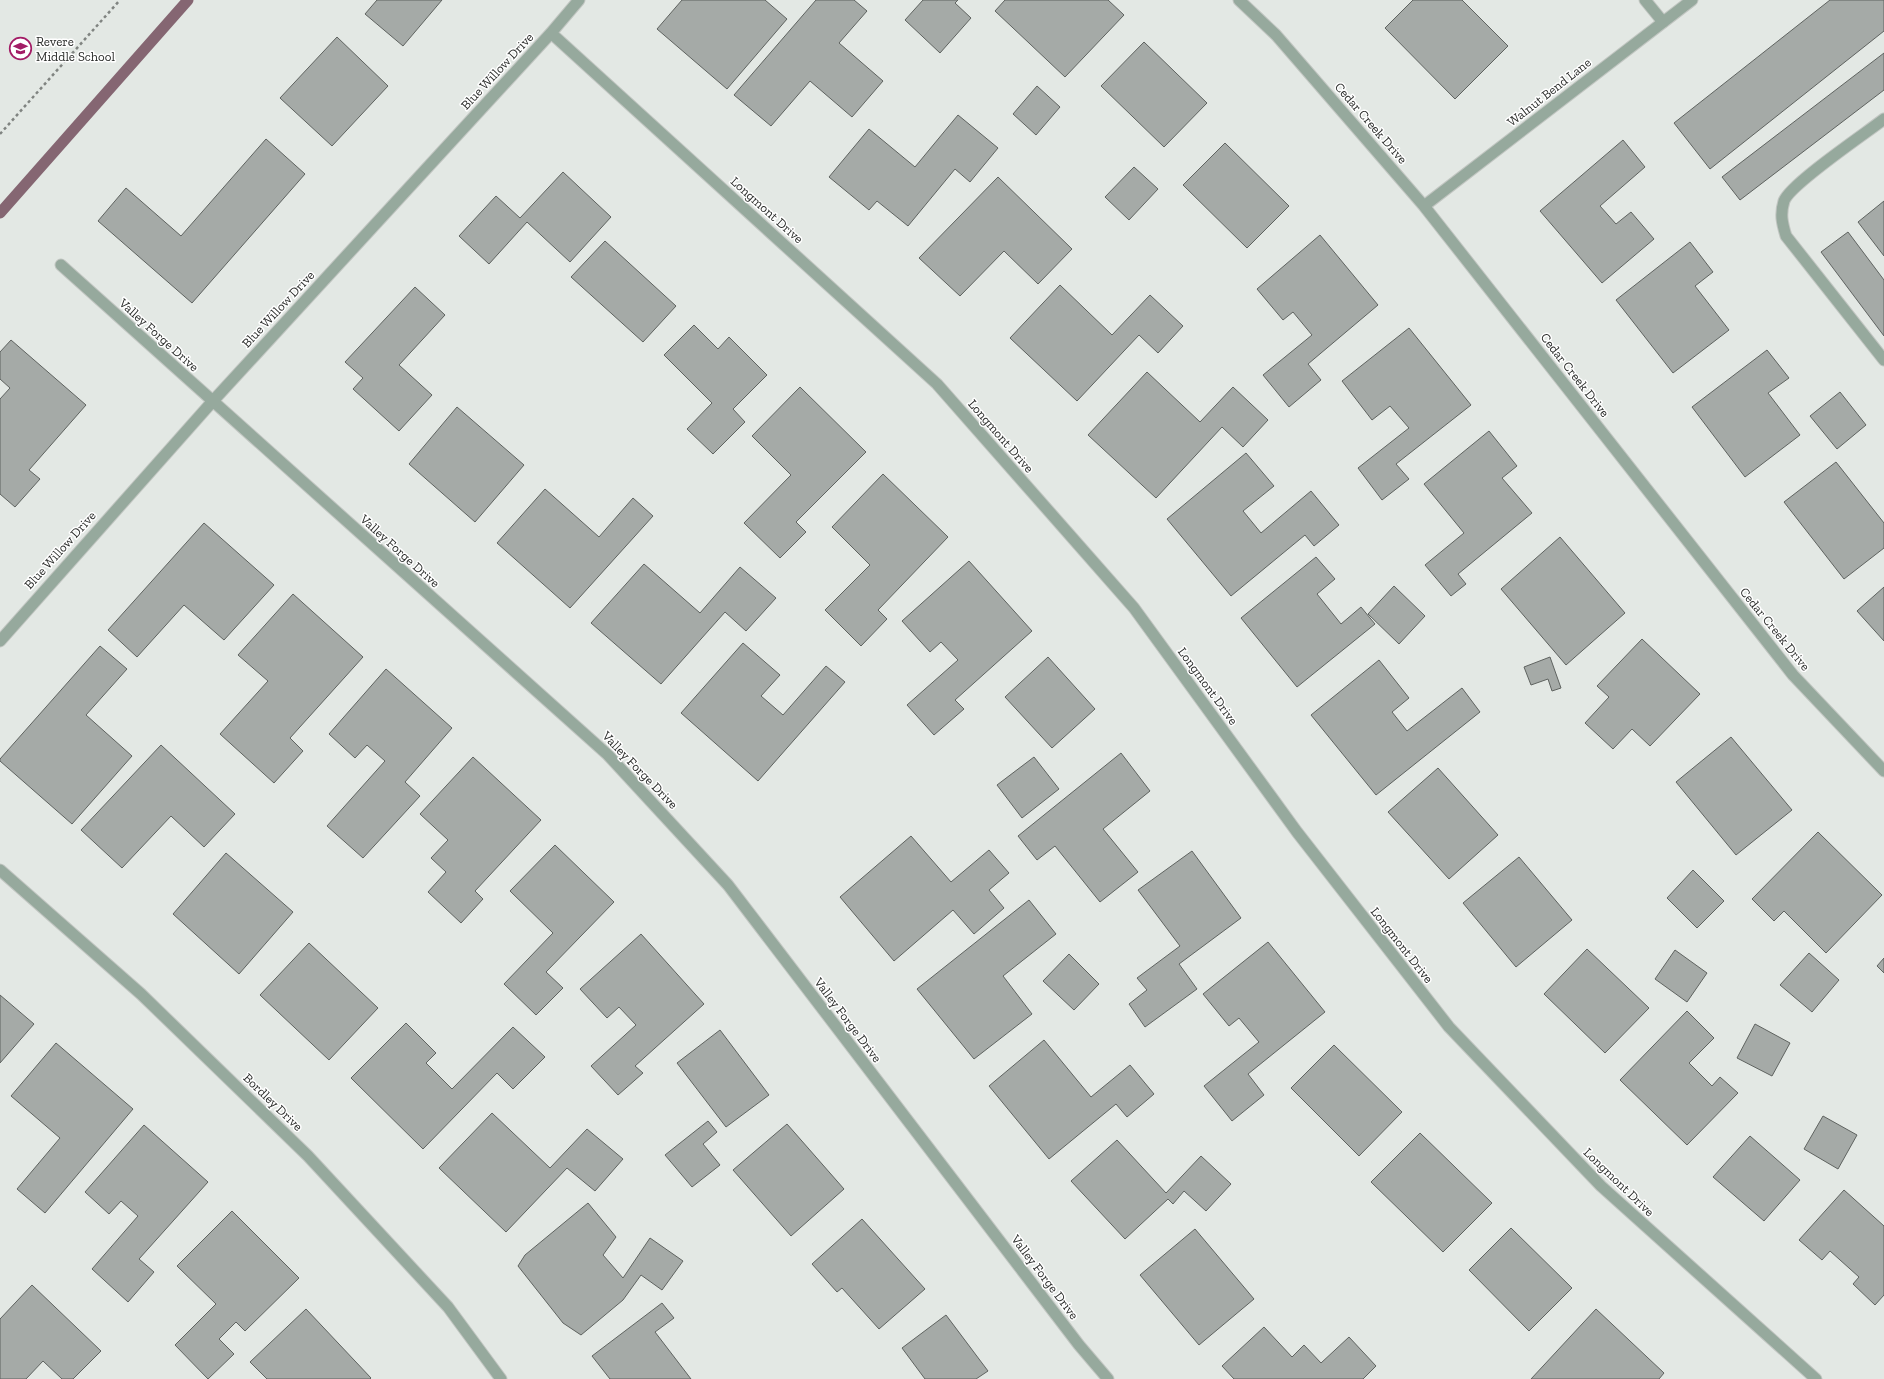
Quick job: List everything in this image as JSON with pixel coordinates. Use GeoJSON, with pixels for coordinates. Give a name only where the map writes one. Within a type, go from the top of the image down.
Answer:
{"type":"FeatureCollection","features":[{"type":"Feature","properties":{"kind":"street","name":"Blue Willow Drive"},"geometry":{"type":"LineString","coordinates":[[0,641],[212,402],[551,33],[579,0]]}},
{"type":"Feature","properties":{"kind":"street","name":"Cedar Creek Drive"},"geometry":{"type":"LineString","coordinates":[[1239,0],[1276,35],[1424,206],[1793,675],[1884,771]]}},
{"type":"Feature","properties":{"kind":"street"},"geometry":{"type":"LineString","coordinates":[[1645,0],[1663,22]]}},
{"type":"Feature","properties":{"kind":"street","name":"Walnut Bend Lane"},"geometry":{"type":"LineString","coordinates":[[1424,206],[1692,0]]}},
{"type":"Feature","properties":{"kind":"street","name":"Longmont Drive"},"geometry":{"type":"LineString","coordinates":[[551,33],[937,384],[1134,608],[1297,832],[1449,1027],[1601,1186],[1816,1379]]}},
{"type":"Feature","properties":{"kind":"street"},"geometry":{"type":"LineString","coordinates":[[1884,119],[1798,184],[1784,199],[1780,217],[1786,236],[1884,360]]}},
{"type":"Feature","properties":{"kind":"street","name":"Valley Forge Drive"},"geometry":{"type":"LineString","coordinates":[[61,265],[212,402],[608,755],[728,884],[1079,1345],[1108,1379]]}},
{"type":"Feature","properties":{"kind":"street","name":"Bordley Drive"},"geometry":{"type":"LineString","coordinates":[[0,870],[141,994],[308,1156],[448,1307],[501,1379]]}},
{"type":"Feature","properties":{"kind":"path"},"geometry":{"type":"LineString","coordinates":[[0,134],[120,0]]}},
{"type":"Feature","properties":{"kind":"building"},"geometry":{"type":"Polygon","coordinates":[[[377,0],[442,0],[403,46],[365,14],[377,0]]]}},
{"type":"Feature","properties":{"kind":"building"},"geometry":{"type":"Polygon","coordinates":[[[682,0],[765,0],[787,19],[727,89],[657,29],[682,0]]]}},
{"type":"Feature","properties":{"kind":"building"},"geometry":{"type":"Polygon","coordinates":[[[816,0],[854,0],[867,11],[839,43],[883,81],[852,117],[810,81],[771,126],[734,95],[816,0]]]}},
{"type":"Feature","properties":{"kind":"building"},"geometry":{"type":"Polygon","coordinates":[[[923,0],[958,0],[955,3],[971,18],[940,53],[905,20],[923,0]]]}},
{"type":"Feature","properties":{"kind":"building"},"geometry":{"type":"Polygon","coordinates":[[[1005,0],[1108,0],[1124,15],[1065,77],[995,11],[1005,0]]]}},
{"type":"Feature","properties":{"kind":"building"},"geometry":{"type":"Polygon","coordinates":[[[1413,0],[1462,0],[1508,46],[1455,99],[1385,28],[1413,0]]]}},
{"type":"Feature","properties":{"kind":"building"},"geometry":{"type":"Polygon","coordinates":[[[1830,0],[1884,0],[1884,31],[1710,169],[1674,123],[1830,0]]]}},
{"type":"Feature","properties":{"kind":"building"},"geometry":{"type":"Polygon","coordinates":[[[337,37],[388,86],[332,146],[280,98],[337,37]]]}},
{"type":"Feature","properties":{"kind":"building"},"geometry":{"type":"Polygon","coordinates":[[[1144,42],[1207,103],[1164,147],[1101,86],[1144,42]]]}},
{"type":"Feature","properties":{"kind":"building"},"geometry":{"type":"Polygon","coordinates":[[[1884,53],[1884,90],[1740,200],[1722,177],[1884,53]]]}},
{"type":"Feature","properties":{"kind":"building"},"geometry":{"type":"Polygon","coordinates":[[[1037,86],[1060,107],[1036,135],[1013,114],[1037,86]]]}},
{"type":"Feature","properties":{"kind":"building"},"geometry":{"type":"Polygon","coordinates":[[[958,115],[998,148],[970,182],[955,169],[908,226],[877,201],[869,210],[829,177],[869,129],[915,167],[958,115]]]}},
{"type":"Feature","properties":{"kind":"building"},"geometry":{"type":"Polygon","coordinates":[[[266,139],[305,174],[192,303],[98,221],[126,188],[181,236],[266,139]]]}},
{"type":"Feature","properties":{"kind":"building"},"geometry":{"type":"Polygon","coordinates":[[[1623,140],[1645,167],[1600,206],[1616,224],[1631,212],[1654,239],[1602,283],[1540,211],[1623,140]]]}},
{"type":"Feature","properties":{"kind":"building"},"geometry":{"type":"Polygon","coordinates":[[[1225,143],[1289,206],[1247,248],[1183,185],[1225,143]]]}},
{"type":"Feature","properties":{"kind":"building"},"geometry":{"type":"Polygon","coordinates":[[[1134,167],[1158,189],[1129,220],[1105,197],[1134,167]]]}},
{"type":"Feature","properties":{"kind":"building"},"geometry":{"type":"Polygon","coordinates":[[[563,172],[611,217],[570,262],[527,222],[489,264],[459,236],[496,196],[520,218],[563,172]]]}},
{"type":"Feature","properties":{"kind":"building"},"geometry":{"type":"Polygon","coordinates":[[[998,177],[1072,249],[1038,284],[1004,251],[960,296],[919,258],[998,177]]]}},
{"type":"Feature","properties":{"kind":"building"},"geometry":{"type":"Polygon","coordinates":[[[1884,201],[1884,256],[1858,222],[1884,201]]]}},
{"type":"Feature","properties":{"kind":"building"},"geometry":{"type":"Polygon","coordinates":[[[1848,232],[1884,280],[1884,336],[1821,252],[1848,232]]]}},
{"type":"Feature","properties":{"kind":"building"},"geometry":{"type":"Polygon","coordinates":[[[1320,235],[1378,305],[1308,364],[1321,380],[1289,407],[1263,375],[1312,335],[1293,312],[1283,320],[1257,289],[1320,235]]]}},
{"type":"Feature","properties":{"kind":"building"},"geometry":{"type":"Polygon","coordinates":[[[605,241],[676,306],[643,342],[571,277],[605,241]]]}},
{"type":"Feature","properties":{"kind":"building"},"geometry":{"type":"Polygon","coordinates":[[[1690,242],[1713,272],[1695,286],[1729,330],[1673,373],[1616,300],[1690,242]]]}},
{"type":"Feature","properties":{"kind":"building"},"geometry":{"type":"Polygon","coordinates":[[[1060,285],[1112,335],[1150,295],[1183,326],[1158,353],[1139,335],[1077,401],[1010,338],[1060,285]]]}},
{"type":"Feature","properties":{"kind":"building"},"geometry":{"type":"Polygon","coordinates":[[[415,287],[445,315],[399,365],[432,395],[399,431],[353,389],[363,378],[345,362],[415,287]]]}},
{"type":"Feature","properties":{"kind":"building"},"geometry":{"type":"Polygon","coordinates":[[[694,325],[718,349],[729,337],[767,375],[733,409],[745,422],[713,454],[687,429],[712,403],[664,355],[694,325]]]}},
{"type":"Feature","properties":{"kind":"building"},"geometry":{"type":"Polygon","coordinates":[[[1409,328],[1471,405],[1396,464],[1409,479],[1382,500],[1358,468],[1409,428],[1390,406],[1372,420],[1342,381],[1409,328]]]}},
{"type":"Feature","properties":{"kind":"building"},"geometry":{"type":"Polygon","coordinates":[[[11,340],[86,405],[29,470],[40,479],[15,507],[0,494],[0,399],[10,388],[0,379],[0,352],[11,340]]]}},
{"type":"Feature","properties":{"kind":"building"},"geometry":{"type":"Polygon","coordinates":[[[1767,350],[1789,378],[1768,393],[1800,435],[1745,477],[1692,407],[1767,350]]]}},
{"type":"Feature","properties":{"kind":"building"},"geometry":{"type":"Polygon","coordinates":[[[1147,372],[1200,422],[1233,387],[1268,420],[1243,447],[1222,427],[1156,498],[1088,435],[1147,372]]]}},
{"type":"Feature","properties":{"kind":"building"},"geometry":{"type":"Polygon","coordinates":[[[800,387],[866,452],[796,522],[806,532],[780,558],[744,523],[791,475],[752,436],[800,387]]]}},
{"type":"Feature","properties":{"kind":"building"},"geometry":{"type":"Polygon","coordinates":[[[1840,392],[1866,425],[1837,449],[1810,416],[1840,392]]]}},
{"type":"Feature","properties":{"kind":"building"},"geometry":{"type":"Polygon","coordinates":[[[457,407],[524,465],[475,522],[409,464],[457,407]]]}},
{"type":"Feature","properties":{"kind":"building"},"geometry":{"type":"Polygon","coordinates":[[[1489,431],[1517,466],[1502,478],[1532,513],[1458,574],[1466,584],[1451,596],[1425,565],[1464,533],[1424,484],[1489,431]]]}},
{"type":"Feature","properties":{"kind":"building"},"geometry":{"type":"Polygon","coordinates":[[[1246,453],[1274,486],[1243,511],[1261,533],[1311,491],[1339,525],[1314,546],[1305,535],[1231,596],[1167,519],[1246,453]]]}},
{"type":"Feature","properties":{"kind":"building"},"geometry":{"type":"Polygon","coordinates":[[[1836,462],[1884,523],[1884,548],[1844,579],[1784,502],[1836,462]]]}},
{"type":"Feature","properties":{"kind":"building"},"geometry":{"type":"Polygon","coordinates":[[[883,474],[948,537],[878,610],[887,619],[861,646],[825,610],[870,565],[832,527],[883,474]]]}},
{"type":"Feature","properties":{"kind":"building"},"geometry":{"type":"Polygon","coordinates":[[[545,489],[599,537],[633,498],[653,516],[570,608],[497,543],[545,489]]]}},
{"type":"Feature","properties":{"kind":"building"},"geometry":{"type":"Polygon","coordinates":[[[204,523],[274,585],[224,640],[184,605],[137,657],[108,630],[204,523]]]}},
{"type":"Feature","properties":{"kind":"building"},"geometry":{"type":"Polygon","coordinates":[[[1560,537],[1625,613],[1566,665],[1501,589],[1560,537]]]}},
{"type":"Feature","properties":{"kind":"building"},"geometry":{"type":"Polygon","coordinates":[[[1316,557],[1335,579],[1317,594],[1341,624],[1361,607],[1375,624],[1297,687],[1241,618],[1316,557]]]}},
{"type":"Feature","properties":{"kind":"building"},"geometry":{"type":"Polygon","coordinates":[[[969,561],[1032,631],[955,700],[964,709],[934,735],[907,705],[958,660],[941,642],[930,652],[902,621],[969,561]]]}},
{"type":"Feature","properties":{"kind":"building"},"geometry":{"type":"Polygon","coordinates":[[[644,564],[700,613],[740,567],[776,598],[746,631],[725,612],[661,684],[591,623],[644,564]]]}},
{"type":"Feature","properties":{"kind":"building"},"geometry":{"type":"Polygon","coordinates":[[[1394,586],[1425,616],[1399,644],[1368,614],[1394,586]]]}},
{"type":"Feature","properties":{"kind":"building"},"geometry":{"type":"Polygon","coordinates":[[[1884,587],[1884,641],[1857,611],[1884,587]]]}},
{"type":"Feature","properties":{"kind":"building"},"geometry":{"type":"Polygon","coordinates":[[[293,594],[363,657],[290,738],[303,751],[274,783],[220,734],[268,681],[238,655],[293,594]]]}},
{"type":"Feature","properties":{"kind":"building"},"geometry":{"type":"Polygon","coordinates":[[[1642,639],[1700,694],[1650,746],[1632,729],[1613,749],[1585,723],[1609,697],[1597,686],[1642,639]]]}},
{"type":"Feature","properties":{"kind":"building"},"geometry":{"type":"Polygon","coordinates":[[[743,643],[780,675],[761,696],[783,715],[826,666],[845,682],[758,781],[681,713],[743,643]]]}},
{"type":"Feature","properties":{"kind":"building"},"geometry":{"type":"Polygon","coordinates":[[[100,646],[127,669],[86,715],[132,756],[72,824],[0,761],[0,759],[100,646]]]}},
{"type":"Feature","properties":{"kind":"building"},"geometry":{"type":"Polygon","coordinates":[[[1048,657],[1095,709],[1052,748],[1005,697],[1048,657]]]}},
{"type":"Feature","properties":{"kind":"building"},"geometry":{"type":"Polygon","coordinates":[[[1550,657],[1561,688],[1552,691],[1548,679],[1531,685],[1524,667],[1550,657]]]}},
{"type":"Feature","properties":{"kind":"building"},"geometry":{"type":"Polygon","coordinates":[[[1379,660],[1409,698],[1392,712],[1407,731],[1462,688],[1480,712],[1376,795],[1311,715],[1379,660]]]}},
{"type":"Feature","properties":{"kind":"building"},"geometry":{"type":"Polygon","coordinates":[[[386,669],[452,728],[405,782],[420,796],[363,858],[327,826],[385,761],[367,745],[355,758],[329,734],[386,669]]]}},
{"type":"Feature","properties":{"kind":"building"},"geometry":{"type":"Polygon","coordinates":[[[1731,737],[1792,810],[1736,855],[1676,782],[1731,737]]]}},
{"type":"Feature","properties":{"kind":"building"},"geometry":{"type":"Polygon","coordinates":[[[161,745],[235,814],[204,847],[171,816],[122,868],[81,830],[161,745]]]}},
{"type":"Feature","properties":{"kind":"building"},"geometry":{"type":"Polygon","coordinates":[[[1121,753],[1150,791],[1103,829],[1138,872],[1100,902],[1055,846],[1037,860],[1018,836],[1121,753]]]}},
{"type":"Feature","properties":{"kind":"building"},"geometry":{"type":"Polygon","coordinates":[[[473,757],[541,820],[475,891],[483,899],[461,923],[428,892],[446,872],[431,858],[448,840],[420,814],[473,757]]]}},
{"type":"Feature","properties":{"kind":"building"},"geometry":{"type":"Polygon","coordinates":[[[1034,757],[1059,789],[1022,818],[997,785],[1034,757]]]}},
{"type":"Feature","properties":{"kind":"building"},"geometry":{"type":"Polygon","coordinates":[[[1438,768],[1498,835],[1449,879],[1388,812],[1438,768]]]}},
{"type":"Feature","properties":{"kind":"building"},"geometry":{"type":"Polygon","coordinates":[[[1818,832],[1882,895],[1826,953],[1784,911],[1774,921],[1752,899],[1818,832]]]}},
{"type":"Feature","properties":{"kind":"building"},"geometry":{"type":"Polygon","coordinates":[[[911,836],[951,882],[989,850],[1009,873],[989,890],[1004,908],[974,934],[953,910],[894,961],[840,897],[911,836]]]}},
{"type":"Feature","properties":{"kind":"building"},"geometry":{"type":"Polygon","coordinates":[[[555,845],[614,902],[546,972],[563,988],[536,1015],[504,984],[553,933],[510,891],[555,845]]]}},
{"type":"Feature","properties":{"kind":"building"},"geometry":{"type":"Polygon","coordinates":[[[1192,851],[1241,918],[1179,964],[1197,989],[1145,1027],[1129,1004],[1147,990],[1137,978],[1180,946],[1138,890],[1192,851]]]}},
{"type":"Feature","properties":{"kind":"building"},"geometry":{"type":"Polygon","coordinates":[[[226,853],[293,912],[239,974],[173,914],[226,853]]]}},
{"type":"Feature","properties":{"kind":"building"},"geometry":{"type":"Polygon","coordinates":[[[1519,857],[1572,920],[1516,967],[1463,903],[1519,857]]]}},
{"type":"Feature","properties":{"kind":"building"},"geometry":{"type":"Polygon","coordinates":[[[1693,870],[1724,901],[1697,928],[1667,898],[1693,870]]]}},
{"type":"Feature","properties":{"kind":"building"},"geometry":{"type":"Polygon","coordinates":[[[1029,900],[1056,934],[1003,976],[1032,1014],[974,1059],[917,989],[1029,900]]]}},
{"type":"Feature","properties":{"kind":"building"},"geometry":{"type":"Polygon","coordinates":[[[641,934],[704,1004],[635,1066],[643,1073],[618,1095],[591,1066],[636,1025],[619,1007],[607,1018],[580,989],[641,934]]]}},
{"type":"Feature","properties":{"kind":"building"},"geometry":{"type":"Polygon","coordinates":[[[1268,942],[1325,1012],[1248,1074],[1264,1095],[1232,1121],[1204,1086],[1259,1042],[1239,1018],[1229,1026],[1203,994],[1268,942]]]}},
{"type":"Feature","properties":{"kind":"building"},"geometry":{"type":"Polygon","coordinates":[[[309,943],[378,1008],[329,1060],[260,995],[309,943]]]}},
{"type":"Feature","properties":{"kind":"building"},"geometry":{"type":"Polygon","coordinates":[[[1587,949],[1649,1008],[1605,1053],[1544,994],[1587,949]]]}},
{"type":"Feature","properties":{"kind":"building"},"geometry":{"type":"Polygon","coordinates":[[[1675,950],[1707,973],[1687,1002],[1655,979],[1675,950]]]}},
{"type":"Feature","properties":{"kind":"building"},"geometry":{"type":"Polygon","coordinates":[[[1809,953],[1839,980],[1812,1012],[1780,985],[1809,953]]]}},
{"type":"Feature","properties":{"kind":"building"},"geometry":{"type":"Polygon","coordinates":[[[1069,954],[1099,984],[1074,1010],[1043,981],[1069,954]]]}},
{"type":"Feature","properties":{"kind":"building"},"geometry":{"type":"Polygon","coordinates":[[[1884,958],[1884,973],[1877,966],[1884,958]]]}},
{"type":"Feature","properties":{"kind":"building"},"geometry":{"type":"Polygon","coordinates":[[[0,995],[34,1024],[0,1063],[0,995]]]}},
{"type":"Feature","properties":{"kind":"building"},"geometry":{"type":"Polygon","coordinates":[[[1687,1011],[1714,1038],[1689,1063],[1712,1086],[1720,1077],[1738,1093],[1687,1145],[1620,1080],[1687,1011]]]}},
{"type":"Feature","properties":{"kind":"building"},"geometry":{"type":"Polygon","coordinates":[[[406,1023],[436,1053],[426,1063],[452,1089],[513,1027],[545,1057],[513,1089],[497,1073],[423,1149],[351,1078],[406,1023]]]}},
{"type":"Feature","properties":{"kind":"building"},"geometry":{"type":"Polygon","coordinates":[[[1755,1024],[1790,1043],[1772,1076],[1737,1058],[1755,1024]]]}},
{"type":"Feature","properties":{"kind":"building"},"geometry":{"type":"Polygon","coordinates":[[[720,1030],[769,1095],[726,1127],[677,1063],[720,1030]]]}},
{"type":"Feature","properties":{"kind":"building"},"geometry":{"type":"Polygon","coordinates":[[[1044,1040],[1091,1097],[1130,1065],[1154,1094],[1127,1117],[1116,1104],[1049,1159],[989,1086],[1044,1040]]]}},
{"type":"Feature","properties":{"kind":"building"},"geometry":{"type":"Polygon","coordinates":[[[56,1043],[133,1109],[45,1213],[17,1189],[60,1138],[11,1096],[56,1043]]]}},
{"type":"Feature","properties":{"kind":"building"},"geometry":{"type":"Polygon","coordinates":[[[1334,1045],[1402,1112],[1359,1156],[1291,1088],[1334,1045]]]}},
{"type":"Feature","properties":{"kind":"building"},"geometry":{"type":"Polygon","coordinates":[[[492,1113],[550,1168],[587,1129],[623,1159],[595,1191],[567,1168],[506,1232],[439,1168],[492,1113]]]}},
{"type":"Feature","properties":{"kind":"building"},"geometry":{"type":"Polygon","coordinates":[[[1823,1116],[1857,1135],[1838,1169],[1804,1149],[1823,1116]]]}},
{"type":"Feature","properties":{"kind":"building"},"geometry":{"type":"Polygon","coordinates":[[[708,1121],[717,1132],[703,1144],[720,1165],[692,1187],[665,1155],[708,1121]]]}},
{"type":"Feature","properties":{"kind":"building"},"geometry":{"type":"Polygon","coordinates":[[[787,1124],[844,1189],[791,1236],[733,1170],[787,1124]]]}},
{"type":"Feature","properties":{"kind":"building"},"geometry":{"type":"Polygon","coordinates":[[[144,1125],[208,1182],[139,1259],[154,1272],[128,1302],[92,1269],[138,1216],[121,1201],[109,1214],[85,1192],[144,1125]]]}},
{"type":"Feature","properties":{"kind":"building"},"geometry":{"type":"Polygon","coordinates":[[[1420,1133],[1492,1203],[1443,1252],[1371,1182],[1420,1133]]]}},
{"type":"Feature","properties":{"kind":"building"},"geometry":{"type":"Polygon","coordinates":[[[1750,1136],[1800,1180],[1764,1221],[1713,1177],[1750,1136]]]}},
{"type":"Feature","properties":{"kind":"building"},"geometry":{"type":"Polygon","coordinates":[[[1117,1140],[1166,1193],[1201,1156],[1231,1184],[1206,1211],[1184,1191],[1173,1204],[1168,1199],[1125,1239],[1071,1181],[1117,1140]]]}},
{"type":"Feature","properties":{"kind":"building"},"geometry":{"type":"Polygon","coordinates":[[[1844,1190],[1884,1226],[1884,1295],[1875,1305],[1853,1284],[1859,1277],[1830,1251],[1822,1260],[1799,1240],[1844,1190]]]}},
{"type":"Feature","properties":{"kind":"building"},"geometry":{"type":"Polygon","coordinates":[[[588,1203],[616,1237],[603,1255],[623,1278],[650,1238],[683,1261],[662,1290],[641,1275],[623,1300],[581,1335],[563,1323],[518,1266],[525,1255],[588,1203]]]}},
{"type":"Feature","properties":{"kind":"building"},"geometry":{"type":"Polygon","coordinates":[[[232,1211],[299,1278],[245,1331],[236,1322],[219,1339],[234,1354],[208,1379],[175,1345],[216,1304],[177,1266],[232,1211]]]}},
{"type":"Feature","properties":{"kind":"building"},"geometry":{"type":"Polygon","coordinates":[[[862,1219],[925,1289],[879,1329],[842,1288],[837,1292],[812,1264],[862,1219]]]}},
{"type":"Feature","properties":{"kind":"building"},"geometry":{"type":"Polygon","coordinates":[[[1511,1228],[1572,1288],[1529,1331],[1469,1270],[1511,1228]]]}},
{"type":"Feature","properties":{"kind":"building"},"geometry":{"type":"Polygon","coordinates":[[[1195,1229],[1254,1299],[1199,1345],[1140,1275],[1195,1229]]]}},
{"type":"Feature","properties":{"kind":"building"},"geometry":{"type":"Polygon","coordinates":[[[32,1285],[101,1351],[73,1379],[62,1379],[43,1361],[26,1379],[0,1379],[0,1319],[32,1285]]]}},
{"type":"Feature","properties":{"kind":"building"},"geometry":{"type":"Polygon","coordinates":[[[662,1303],[674,1318],[655,1332],[691,1379],[610,1379],[592,1356],[662,1303]]]}},
{"type":"Feature","properties":{"kind":"building"},"geometry":{"type":"Polygon","coordinates":[[[306,1309],[371,1378],[370,1379],[267,1379],[250,1362],[306,1309]]]}},
{"type":"Feature","properties":{"kind":"building"},"geometry":{"type":"Polygon","coordinates":[[[1596,1309],[1664,1373],[1659,1379],[1531,1379],[1596,1309]]]}},
{"type":"Feature","properties":{"kind":"building"},"geometry":{"type":"Polygon","coordinates":[[[946,1315],[988,1371],[976,1379],[925,1379],[902,1348],[946,1315]]]}},
{"type":"Feature","properties":{"kind":"building"},"geometry":{"type":"Polygon","coordinates":[[[1264,1327],[1292,1357],[1304,1345],[1321,1363],[1349,1337],[1376,1366],[1363,1379],[1234,1379],[1222,1366],[1264,1327]]]}},
{"type":"Feature","properties":{"kind":"waterway"},"geometry":{"type":"LineString","coordinates":[[0,213],[188,0]]}},
{"type":"Feature","properties":{"kind":"place","name":"Revere Middle School"},"geometry":{"type":"Point","coordinates":[21,48]}}]}
